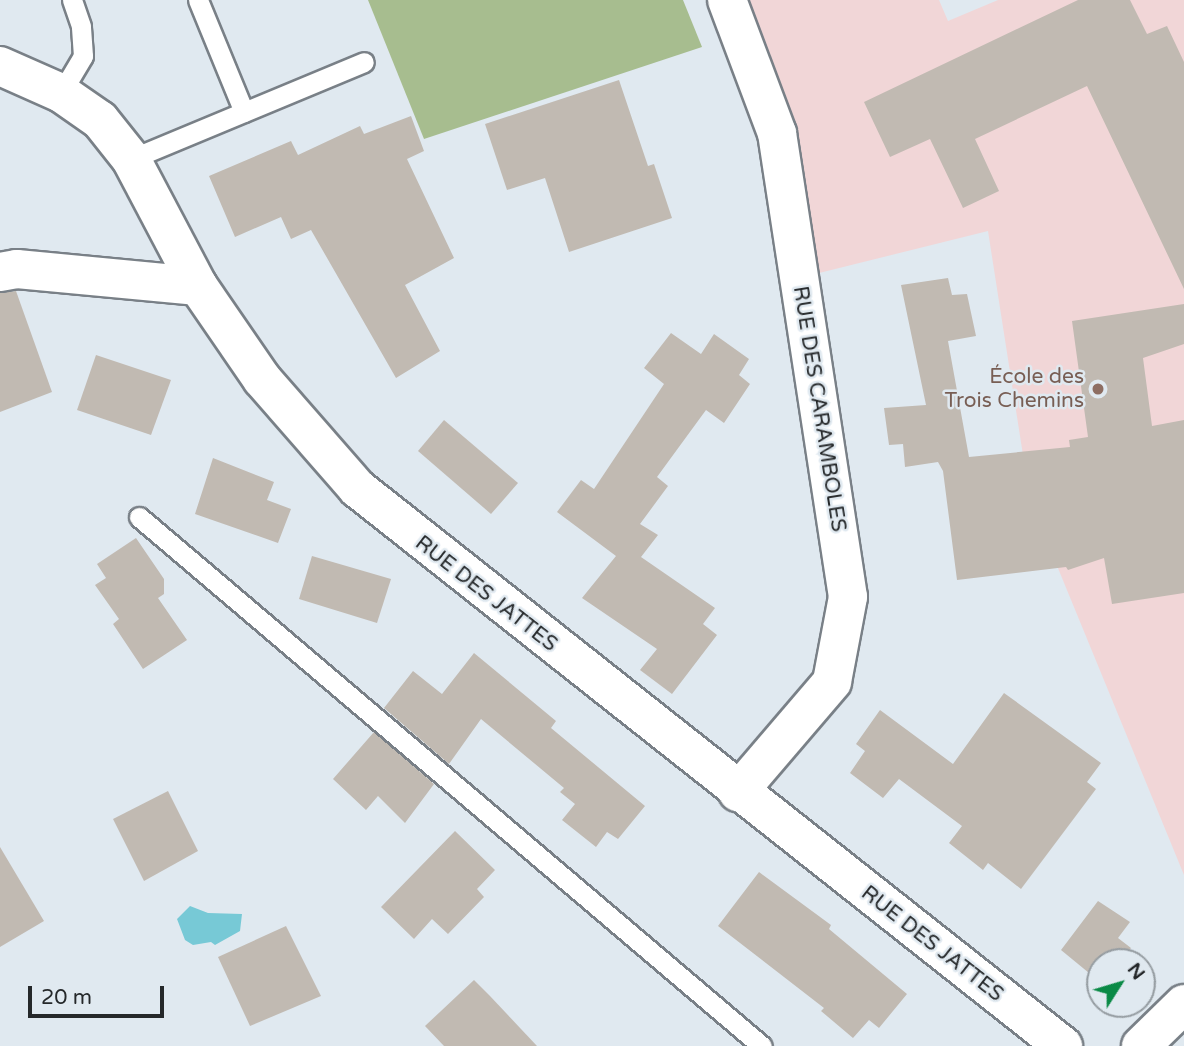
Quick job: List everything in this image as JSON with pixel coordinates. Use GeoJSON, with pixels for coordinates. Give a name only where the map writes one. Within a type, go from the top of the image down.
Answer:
{"type":"FeatureCollection","features":[{"type":"Feature","properties":{"kind":"street","name":"RUE DES CARAMBOLES"},"geometry":{"type":"LineString","coordinates":[[727,0],[777,133],[848,597],[832,682],[738,792]]}},
{"type":"Feature","properties":{"kind":"street","name":"RUE DES JATTES"},"geometry":{"type":"LineString","coordinates":[[0,66],[61,93],[100,120],[131,159],[198,286],[262,379],[357,488],[738,792],[1063,1046]]}},
{"type":"Feature","properties":{"kind":"street"},"geometry":{"type":"LineString","coordinates":[[0,272],[17,269],[198,286]]}},
{"type":"Feature","properties":{"kind":"street"},"geometry":{"type":"LineString","coordinates":[[1141,1046],[1184,1004]]}},
{"type":"Feature","properties":{"kind":"lane"},"geometry":{"type":"LineString","coordinates":[[61,93],[83,56],[81,26],[72,0]]}},
{"type":"Feature","properties":{"kind":"lane"},"geometry":{"type":"LineString","coordinates":[[198,0],[244,111]]}},
{"type":"Feature","properties":{"kind":"lane"},"geometry":{"type":"LineString","coordinates":[[131,159],[364,62]]}},
{"type":"Feature","properties":{"kind":"lane"},"geometry":{"type":"LineString","coordinates":[[139,517],[762,1046]]}},
{"type":"Feature","properties":{"kind":"shaded area","name":"École des Trois Chemins"},"geometry":{"type":"Polygon","coordinates":[[[727,0],[939,0],[948,21],[998,0],[1184,0],[1184,875],[1030,500],[988,231],[799,278],[727,0]]]}},
{"type":"Feature","properties":{"kind":"green space"},"geometry":{"type":"Polygon","coordinates":[[[368,0],[683,0],[702,47],[424,139],[368,0]]]}},
{"type":"Feature","properties":{"kind":"water"},"geometry":{"type":"Polygon","coordinates":[[[190,906],[208,913],[242,914],[240,931],[215,945],[211,942],[193,945],[185,940],[177,919],[190,906]]]}},
{"type":"Feature","properties":{"kind":"building"},"geometry":{"type":"Polygon","coordinates":[[[1078,0],[1130,0],[1147,34],[1167,26],[1184,62],[1184,289],[1087,86],[975,139],[999,191],[963,208],[930,139],[890,157],[864,102],[1078,0]]]}},
{"type":"Feature","properties":{"kind":"building"},"geometry":{"type":"Polygon","coordinates":[[[619,80],[648,166],[654,164],[672,218],[569,252],[545,178],[507,190],[485,124],[619,80]]]}},
{"type":"Feature","properties":{"kind":"building"},"geometry":{"type":"Polygon","coordinates":[[[411,116],[424,151],[407,159],[454,258],[405,285],[440,351],[396,378],[311,230],[291,239],[281,217],[235,237],[209,176],[291,141],[298,155],[360,126],[364,134],[411,116]]]}},
{"type":"Feature","properties":{"kind":"building"},"geometry":{"type":"Polygon","coordinates":[[[948,278],[952,295],[967,294],[976,336],[948,341],[969,457],[1070,447],[1069,440],[1088,437],[1072,321],[1184,304],[1184,344],[1143,358],[1152,426],[1184,420],[1184,593],[1112,604],[1104,558],[1068,570],[1066,567],[957,580],[943,471],[938,462],[905,467],[903,444],[889,445],[884,408],[926,405],[901,285],[948,278]]]}},
{"type":"Feature","properties":{"kind":"building"},"geometry":{"type":"Polygon","coordinates":[[[16,291],[52,392],[0,412],[0,293],[16,291]]]}},
{"type":"Feature","properties":{"kind":"building"},"geometry":{"type":"Polygon","coordinates":[[[671,333],[701,354],[714,334],[749,359],[739,375],[750,384],[724,423],[706,410],[657,477],[668,486],[640,524],[658,535],[641,557],[715,608],[703,624],[717,635],[672,694],[640,670],[657,649],[582,598],[616,556],[557,512],[581,480],[594,489],[664,384],[644,368],[671,333]]]}},
{"type":"Feature","properties":{"kind":"building"},"geometry":{"type":"Polygon","coordinates":[[[96,355],[171,380],[151,435],[77,410],[96,355]]]}},
{"type":"Feature","properties":{"kind":"building"},"geometry":{"type":"Polygon","coordinates":[[[444,420],[518,483],[491,514],[418,451],[444,420]]]}},
{"type":"Feature","properties":{"kind":"building"},"geometry":{"type":"Polygon","coordinates":[[[213,458],[274,482],[267,500],[291,509],[278,543],[195,514],[213,458]]]}},
{"type":"Feature","properties":{"kind":"building"},"geometry":{"type":"Polygon","coordinates":[[[136,538],[164,579],[164,594],[158,598],[187,640],[143,669],[113,624],[119,619],[95,585],[106,578],[97,564],[136,538]]]}},
{"type":"Feature","properties":{"kind":"building"},"geometry":{"type":"Polygon","coordinates":[[[312,556],[391,579],[377,623],[299,599],[312,556]]]}},
{"type":"Feature","properties":{"kind":"building"},"geometry":{"type":"Polygon","coordinates":[[[474,653],[556,721],[551,728],[645,806],[618,839],[607,832],[596,847],[562,820],[575,804],[560,792],[564,788],[481,719],[449,764],[384,708],[413,671],[442,694],[474,653]]]}},
{"type":"Feature","properties":{"kind":"building"},"geometry":{"type":"Polygon","coordinates":[[[1004,693],[1101,763],[1087,782],[1096,789],[1021,889],[988,863],[983,870],[949,843],[962,826],[899,779],[883,798],[850,773],[865,751],[856,744],[880,710],[953,764],[1004,693]]]}},
{"type":"Feature","properties":{"kind":"building"},"geometry":{"type":"Polygon","coordinates":[[[374,732],[434,784],[405,823],[378,796],[366,810],[333,779],[374,732]]]}},
{"type":"Feature","properties":{"kind":"building"},"geometry":{"type":"Polygon","coordinates":[[[168,791],[198,851],[144,881],[113,819],[168,791]]]}},
{"type":"Feature","properties":{"kind":"building"},"geometry":{"type":"Polygon","coordinates":[[[455,831],[495,870],[477,889],[484,897],[448,934],[432,919],[414,939],[381,907],[455,831]]]}},
{"type":"Feature","properties":{"kind":"building"},"geometry":{"type":"Polygon","coordinates":[[[0,847],[44,921],[0,947],[0,847]]]}},
{"type":"Feature","properties":{"kind":"building"},"geometry":{"type":"Polygon","coordinates":[[[759,872],[831,925],[829,929],[907,994],[879,1028],[869,1020],[853,1038],[821,1011],[824,1008],[718,926],[759,872]]]}},
{"type":"Feature","properties":{"kind":"building"},"geometry":{"type":"Polygon","coordinates":[[[1098,901],[1130,922],[1118,938],[1131,948],[1086,948],[1086,971],[1061,950],[1098,901]]]}},
{"type":"Feature","properties":{"kind":"building"},"geometry":{"type":"Polygon","coordinates":[[[286,926],[321,996],[250,1026],[218,957],[286,926]]]}},
{"type":"Feature","properties":{"kind":"building"},"geometry":{"type":"Polygon","coordinates":[[[474,980],[537,1046],[444,1046],[425,1026],[474,980]]]}},
{"type":"Feature","properties":{"kind":"place","name":"École des Trois Chemins"},"geometry":{"type":"Point","coordinates":[1098,389]}}]}
